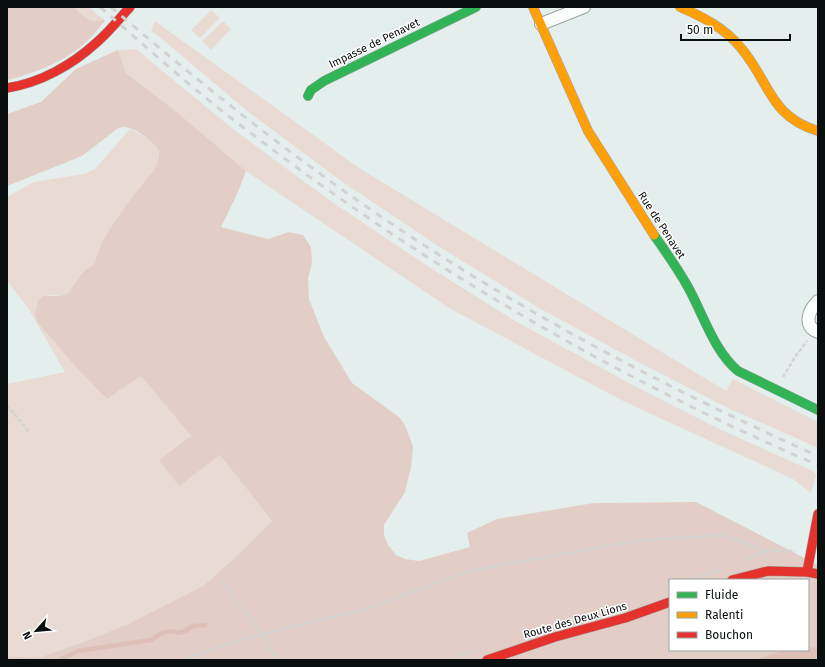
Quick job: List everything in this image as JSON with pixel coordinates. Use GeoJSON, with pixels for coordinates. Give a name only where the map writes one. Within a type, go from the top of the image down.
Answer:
{"type":"FeatureCollection","features":[{"type":"Feature","properties":{"kind":"street"},"geometry":{"type":"LineString","coordinates":[[7,88],[35,81],[82,55],[102,38],[130,7]]}},
{"type":"Feature","properties":{"kind":"street","name":"Impasse de Penavet"},"geometry":{"type":"LineString","coordinates":[[308,96],[311,90],[324,81],[476,7]]}},
{"type":"Feature","properties":{"kind":"street","name":"Rue de Penavet"},"geometry":{"type":"LineString","coordinates":[[534,7],[588,130],[597,147],[688,287],[723,356],[733,368],[738,371],[818,410]]}},
{"type":"Feature","properties":{"kind":"street"},"geometry":{"type":"LineString","coordinates":[[541,24],[584,7]]}},
{"type":"Feature","properties":{"kind":"street"},"geometry":{"type":"LineString","coordinates":[[680,7],[705,19],[728,35],[747,54],[771,96],[784,113],[798,123],[818,131]]}},
{"type":"Feature","properties":{"kind":"street"},"geometry":{"type":"LineString","coordinates":[[817,331],[808,322],[808,316],[818,301]]}},
{"type":"Feature","properties":{"kind":"street"},"geometry":{"type":"LineString","coordinates":[[807,572],[818,514]]}},
{"type":"Feature","properties":{"kind":"street"},"geometry":{"type":"LineString","coordinates":[[736,579],[768,571],[807,572],[818,574]]}},
{"type":"Feature","properties":{"kind":"street","name":"Route des Deux Lions"},"geometry":{"type":"LineString","coordinates":[[487,660],[555,637],[625,618],[669,602]]}},
{"type":"Feature","properties":{"kind":"path"},"geometry":{"type":"LineString","coordinates":[[787,371],[795,357],[817,331]]}},
{"type":"Feature","properties":{"kind":"path"},"geometry":{"type":"LineString","coordinates":[[7,405],[29,432]]}},
{"type":"Feature","properties":{"kind":"path"},"geometry":{"type":"LineString","coordinates":[[182,660],[262,634],[367,609],[469,571],[640,540],[723,535],[766,551]]}},
{"type":"Feature","properties":{"kind":"path"},"geometry":{"type":"LineString","coordinates":[[221,580],[262,634],[276,660]]}},
{"type":"Feature","properties":{"kind":"shaded area"},"geometry":{"type":"Polygon","coordinates":[[[7,7],[74,7],[83,16],[91,20],[99,21],[103,19],[105,21],[87,42],[67,56],[38,70],[8,80],[7,7]]]}},
{"type":"Feature","properties":{"kind":"shaded area"},"geometry":{"type":"Polygon","coordinates":[[[74,7],[89,7],[103,19],[99,21],[91,20],[83,16],[74,7]]]}},
{"type":"Feature","properties":{"kind":"shaded area"},"geometry":{"type":"Polygon","coordinates":[[[211,10],[220,18],[200,38],[191,30],[211,10]]]}},
{"type":"Feature","properties":{"kind":"shaded area"},"geometry":{"type":"Polygon","coordinates":[[[155,21],[359,168],[726,391],[733,379],[818,422],[818,448],[728,408],[642,364],[539,308],[438,246],[341,181],[247,111],[156,34],[151,32],[155,21]]]}},
{"type":"Feature","properties":{"kind":"shaded area"},"geometry":{"type":"Polygon","coordinates":[[[223,21],[231,29],[211,50],[202,41],[223,21]]]}},
{"type":"Feature","properties":{"kind":"shaded area"},"geometry":{"type":"Polygon","coordinates":[[[136,49],[233,129],[328,199],[426,265],[515,321],[631,384],[717,428],[813,471],[816,475],[811,493],[793,479],[625,402],[449,308],[246,171],[126,73],[118,50],[136,49]]]}},
{"type":"Feature","properties":{"kind":"shaded area"},"geometry":{"type":"Polygon","coordinates":[[[118,50],[126,73],[179,114],[246,171],[238,192],[221,227],[268,239],[289,232],[303,235],[311,247],[312,263],[308,278],[309,299],[324,337],[352,383],[399,417],[405,425],[413,447],[411,467],[405,492],[384,525],[384,535],[388,545],[396,555],[405,559],[419,561],[470,547],[467,533],[497,519],[594,503],[696,502],[818,565],[818,660],[7,660],[7,656],[38,658],[86,641],[128,624],[203,586],[272,521],[220,455],[179,486],[159,460],[191,436],[141,376],[107,399],[75,366],[38,323],[35,315],[38,300],[43,296],[60,296],[68,293],[82,273],[95,263],[98,252],[111,227],[128,202],[154,170],[159,156],[157,148],[144,135],[127,127],[122,127],[117,129],[82,156],[7,186],[7,114],[41,102],[76,69],[118,50]]]}},
{"type":"Feature","properties":{"kind":"shaded area"},"geometry":{"type":"Polygon","coordinates":[[[130,129],[147,138],[157,148],[159,157],[154,170],[128,202],[111,227],[98,252],[95,263],[82,273],[68,293],[60,296],[50,295],[38,300],[35,315],[38,323],[107,399],[141,376],[191,436],[179,485],[220,455],[272,521],[203,586],[128,624],[86,641],[38,658],[7,656],[7,384],[65,372],[28,308],[7,281],[7,197],[34,182],[84,174],[95,169],[130,129]]]}},
{"type":"Feature","properties":{"kind":"shaded area"},"geometry":{"type":"Polygon","coordinates":[[[818,647],[818,660],[755,660],[782,651],[809,651],[809,648],[818,647]]]}},
{"type":"Feature","properties":{"kind":"waterway"},"geometry":{"type":"LineString","coordinates":[[59,660],[78,651],[151,640],[164,632],[171,631],[178,633],[193,626],[205,625]]}},
{"type":"Feature","properties":{"kind":"railway"},"geometry":{"type":"LineString","coordinates":[[100,7],[183,79],[235,121],[303,172],[443,267],[515,311],[664,393],[818,465]]}},
{"type":"Feature","properties":{"kind":"railway"},"geometry":{"type":"LineString","coordinates":[[111,7],[204,84],[331,182],[473,276],[585,341],[642,371],[700,401],[818,456]]}},
{"type":"Feature","properties":{"kind":"traffic: fast"},"geometry":{"type":"LineString","coordinates":[[308,96],[311,90],[324,81],[476,7]]}},
{"type":"Feature","properties":{"kind":"traffic: fast"},"geometry":{"type":"LineString","coordinates":[[654,235],[684,280],[716,343],[730,363],[738,371],[818,410]]}},
{"type":"Feature","properties":{"kind":"traffic: slow"},"geometry":{"type":"LineString","coordinates":[[533,7],[588,131],[654,235]]}},
{"type":"Feature","properties":{"kind":"traffic: slow"},"geometry":{"type":"LineString","coordinates":[[680,7],[705,19],[721,29],[735,41],[751,61],[772,97],[780,107],[789,116],[802,125],[818,131]]}},
{"type":"Feature","properties":{"kind":"traffic: jam"},"geometry":{"type":"LineString","coordinates":[[7,88],[31,82],[55,72],[77,59],[101,39],[130,7]]}},
{"type":"Feature","properties":{"kind":"traffic: jam"},"geometry":{"type":"LineString","coordinates":[[807,572],[818,514]]}},
{"type":"Feature","properties":{"kind":"traffic: jam"},"geometry":{"type":"LineString","coordinates":[[736,579],[768,571],[807,572],[818,574]]}},
{"type":"Feature","properties":{"kind":"traffic: jam"},"geometry":{"type":"LineString","coordinates":[[487,660],[555,637],[625,618],[669,602]]}}]}
